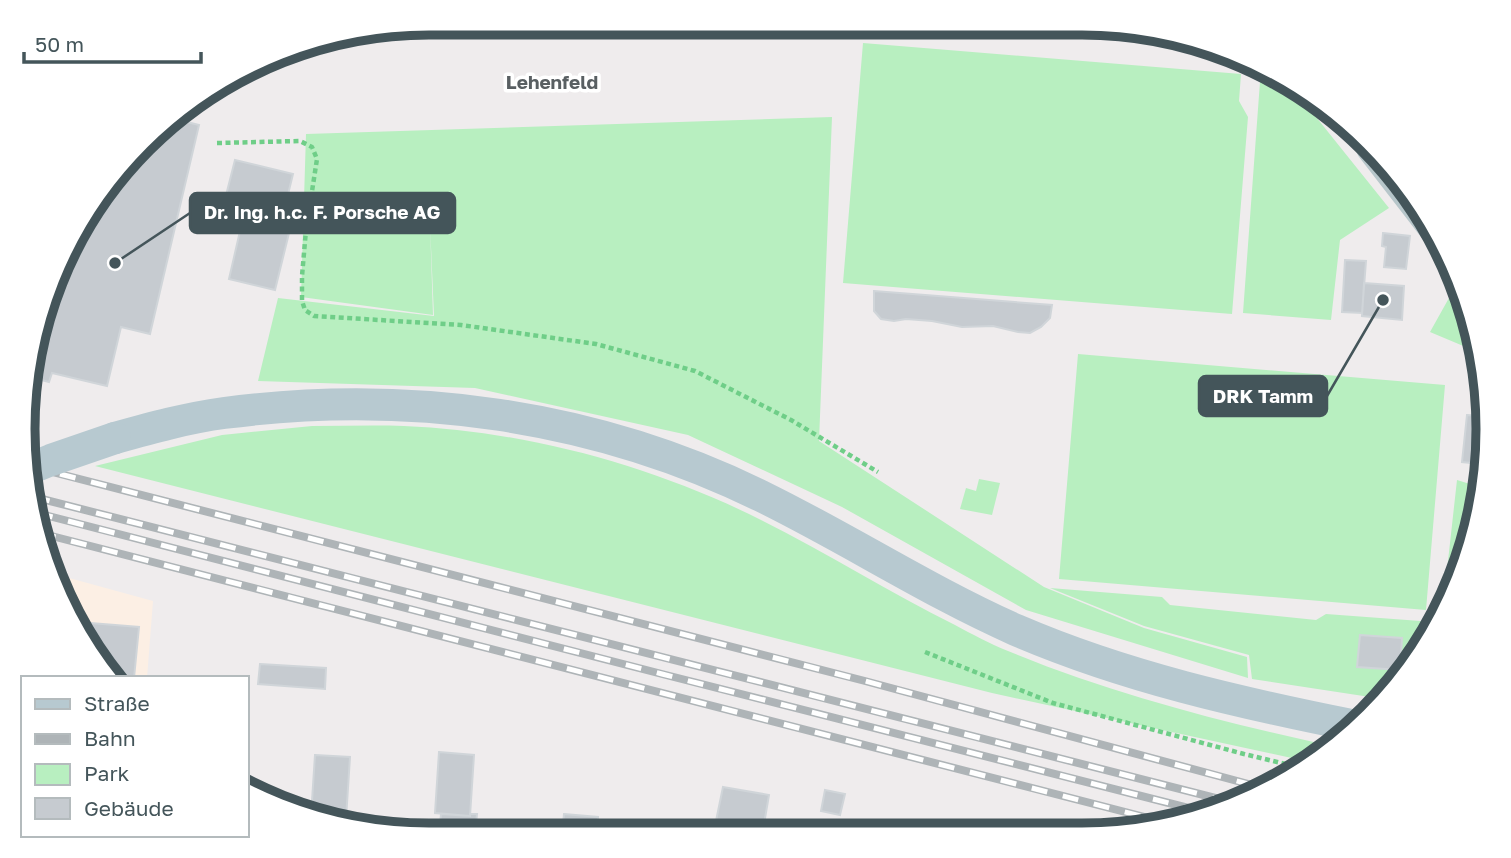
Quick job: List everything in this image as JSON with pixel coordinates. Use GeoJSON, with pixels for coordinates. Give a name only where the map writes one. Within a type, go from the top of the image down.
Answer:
{"type":"FeatureCollection","features":[{"type":"Feature","properties":{"kind":"main road"},"geometry":{"type":"LineString","coordinates":[[37,466],[115,438],[158,426],[222,414],[312,405],[456,408],[556,424],[619,440],[710,472],[809,520],[914,579],[982,613],[1083,656],[1156,680],[1269,709],[1344,724]]}},
{"type":"Feature","properties":{"kind":"path"},"geometry":{"type":"LineString","coordinates":[[217,143],[300,141],[312,147],[317,159],[306,230],[302,300],[305,310],[314,316],[461,326],[596,344],[695,371],[791,421],[878,472]]}},
{"type":"Feature","properties":{"kind":"path"},"geometry":{"type":"LineString","coordinates":[[925,652],[1053,703],[1288,765]]}},
{"type":"Feature","properties":{"kind":"shaded area"},"geometry":{"type":"Polygon","coordinates":[[[64,576],[153,601],[147,676],[122,676],[88,626],[64,576]]]}},
{"type":"Feature","properties":{"kind":"green space"},"geometry":{"type":"Polygon","coordinates":[[[863,43],[1241,74],[1239,101],[1248,117],[1232,314],[843,283],[863,43]]]}},
{"type":"Feature","properties":{"kind":"green space"},"geometry":{"type":"Polygon","coordinates":[[[1260,78],[1306,105],[1389,208],[1340,240],[1331,320],[1243,313],[1260,78]]]}},
{"type":"Feature","properties":{"kind":"green space"},"geometry":{"type":"Polygon","coordinates":[[[832,117],[819,441],[1044,587],[1144,628],[1247,657],[1248,678],[1026,610],[842,507],[688,435],[475,388],[258,381],[278,298],[434,316],[430,224],[433,315],[301,297],[306,134],[832,117]]]}},
{"type":"Feature","properties":{"kind":"green space"},"geometry":{"type":"Polygon","coordinates":[[[1452,293],[1467,348],[1430,332],[1452,293]]]}},
{"type":"Feature","properties":{"kind":"green space"},"geometry":{"type":"Polygon","coordinates":[[[1078,354],[1445,385],[1426,610],[1059,579],[1078,354]]]}},
{"type":"Feature","properties":{"kind":"green space"},"geometry":{"type":"Polygon","coordinates":[[[312,426],[449,429],[537,443],[624,465],[667,479],[749,514],[929,612],[1008,651],[1087,681],[1167,706],[1320,743],[1297,759],[992,693],[95,466],[222,435],[312,426]]]}},
{"type":"Feature","properties":{"kind":"green space"},"geometry":{"type":"Polygon","coordinates":[[[979,479],[1000,483],[992,515],[960,509],[966,488],[976,491],[979,479]]]}},
{"type":"Feature","properties":{"kind":"green space"},"geometry":{"type":"Polygon","coordinates":[[[1457,480],[1470,484],[1469,502],[1463,531],[1446,580],[1457,480]]]}},
{"type":"Feature","properties":{"kind":"green space"},"geometry":{"type":"Polygon","coordinates":[[[1050,588],[1162,597],[1170,605],[1316,620],[1326,614],[1425,621],[1395,669],[1371,697],[1252,679],[1249,655],[1144,626],[1050,588]]]}},
{"type":"Feature","properties":{"kind":"building"},"geometry":{"type":"Polygon","coordinates":[[[183,121],[199,125],[150,334],[121,327],[107,386],[52,373],[49,382],[38,379],[48,327],[65,278],[88,232],[116,189],[150,150],[183,121]]]}},
{"type":"Feature","properties":{"kind":"building"},"geometry":{"type":"Polygon","coordinates":[[[235,160],[293,174],[280,227],[243,218],[242,224],[220,219],[235,160]]]}},
{"type":"Feature","properties":{"kind":"building"},"geometry":{"type":"Polygon","coordinates":[[[243,218],[290,229],[275,290],[229,279],[243,218]]]}},
{"type":"Feature","properties":{"kind":"building"},"geometry":{"type":"Polygon","coordinates":[[[1383,233],[1410,236],[1406,269],[1384,267],[1386,247],[1382,246],[1383,233]]]}},
{"type":"Feature","properties":{"kind":"building"},"geometry":{"type":"Polygon","coordinates":[[[1345,260],[1366,261],[1362,313],[1342,312],[1345,260]]]}},
{"type":"Feature","properties":{"kind":"building"},"geometry":{"type":"Polygon","coordinates":[[[1364,283],[1404,286],[1402,320],[1362,316],[1364,283]]]}},
{"type":"Feature","properties":{"kind":"building"},"geometry":{"type":"Polygon","coordinates":[[[874,291],[1052,305],[1050,318],[1030,333],[993,326],[962,327],[932,321],[881,319],[874,311],[874,291]]]}},
{"type":"Feature","properties":{"kind":"building"},"geometry":{"type":"Polygon","coordinates":[[[1467,415],[1475,416],[1474,463],[1462,462],[1467,415]]]}},
{"type":"Feature","properties":{"kind":"building"},"geometry":{"type":"Polygon","coordinates":[[[86,623],[139,627],[134,676],[122,676],[86,623]]]}},
{"type":"Feature","properties":{"kind":"building"},"geometry":{"type":"Polygon","coordinates":[[[1360,635],[1402,638],[1401,661],[1394,670],[1357,667],[1360,635]]]}},
{"type":"Feature","properties":{"kind":"building"},"geometry":{"type":"Polygon","coordinates":[[[260,664],[326,668],[325,689],[258,684],[260,664]]]}},
{"type":"Feature","properties":{"kind":"building"},"geometry":{"type":"Polygon","coordinates":[[[439,752],[474,755],[470,816],[435,813],[439,752]]]}},
{"type":"Feature","properties":{"kind":"building"},"geometry":{"type":"Polygon","coordinates":[[[315,755],[350,757],[346,814],[312,805],[315,755]]]}},
{"type":"Feature","properties":{"kind":"building"},"geometry":{"type":"Polygon","coordinates":[[[723,787],[769,795],[764,823],[716,821],[723,787]]]}},
{"type":"Feature","properties":{"kind":"building"},"geometry":{"type":"Polygon","coordinates":[[[825,790],[845,794],[840,815],[821,811],[825,790]]]}},
{"type":"Feature","properties":{"kind":"building"},"geometry":{"type":"Polygon","coordinates":[[[441,814],[477,814],[476,823],[440,823],[441,814]]]}},
{"type":"Feature","properties":{"kind":"building"},"geometry":{"type":"Polygon","coordinates":[[[564,814],[598,817],[598,823],[563,823],[564,814]]]}},
{"type":"Feature","properties":{"kind":"railway"},"geometry":{"type":"LineString","coordinates":[[37,468],[865,681],[1251,785]]}},
{"type":"Feature","properties":{"kind":"railway"},"geometry":{"type":"LineString","coordinates":[[42,499],[1218,799]]}},
{"type":"Feature","properties":{"kind":"railway"},"geometry":{"type":"LineString","coordinates":[[45,515],[1189,808]]}},
{"type":"Feature","properties":{"kind":"railway"},"geometry":{"type":"LineString","coordinates":[[49,535],[1146,817]]}},
{"type":"Feature","properties":{"kind":"place","name":"Dr. Ing. h.c. F. Porsche AG"},"geometry":{"type":"Point","coordinates":[115,263]}},
{"type":"Feature","properties":{"kind":"place","name":"DRK Tamm"},"geometry":{"type":"Point","coordinates":[1383,300]}},
{"type":"Feature","properties":{"kind":"district","name":"Lehenfeld"},"geometry":{"type":"Point","coordinates":[552,81]}}]}
